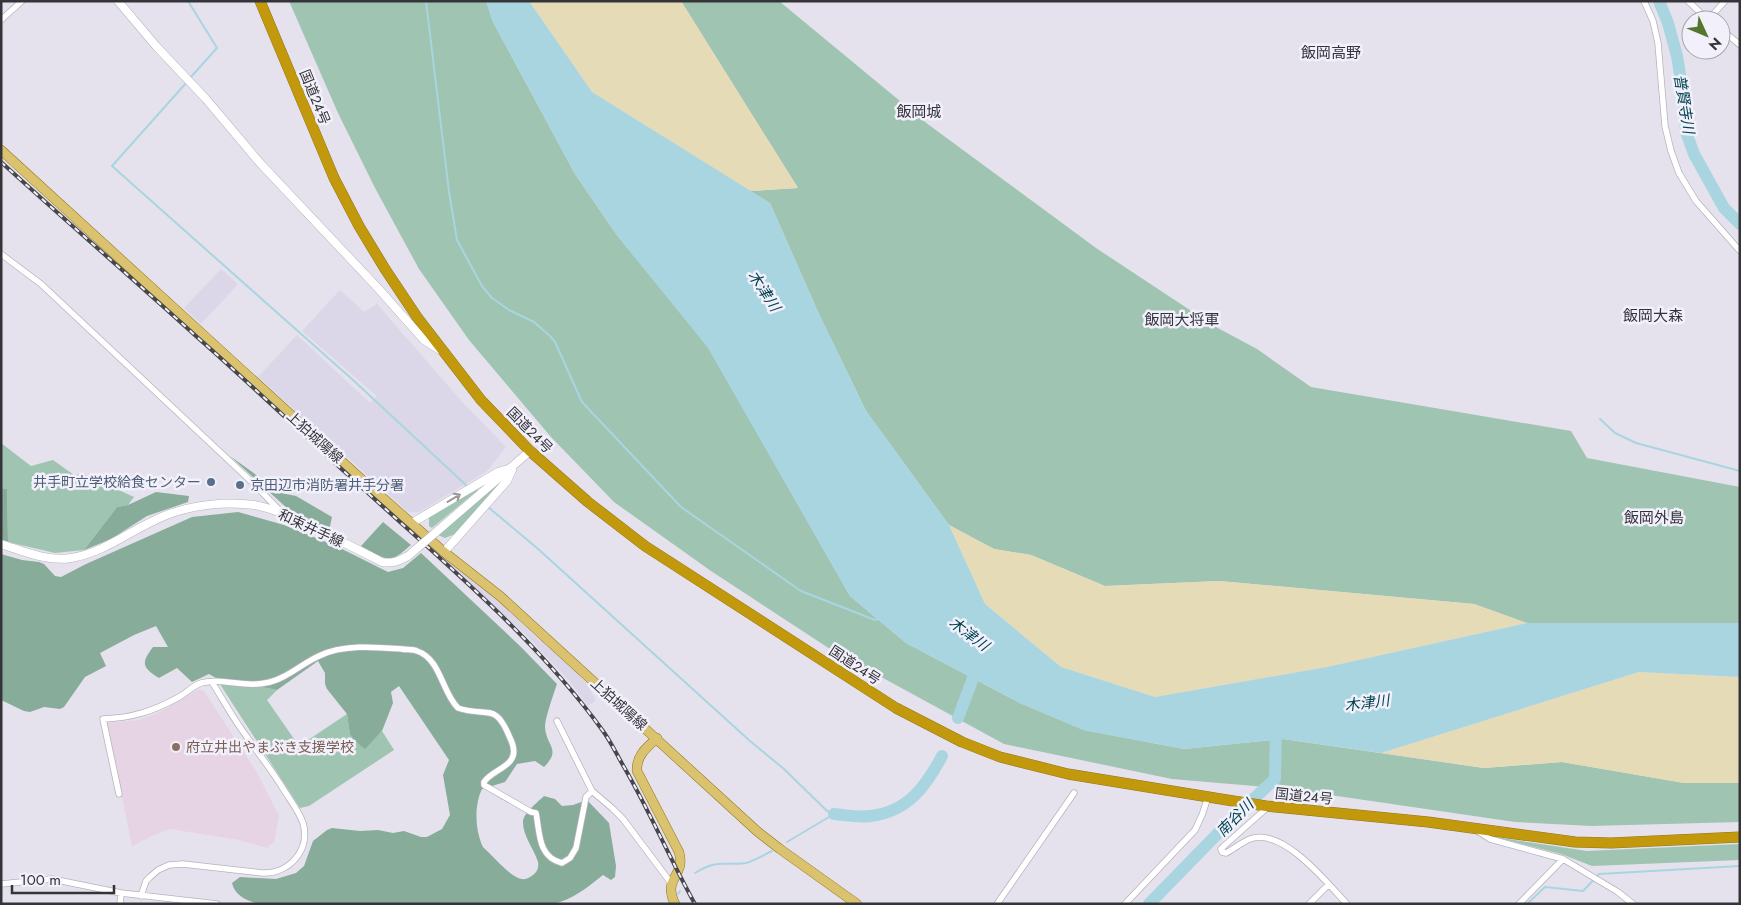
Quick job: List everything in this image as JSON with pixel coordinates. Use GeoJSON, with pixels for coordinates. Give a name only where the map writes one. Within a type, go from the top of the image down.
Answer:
{"type":"FeatureCollection","features":[{"type":"Feature","properties":{"kind":"highway","name":"国道24号"},"geometry":{"type":"LineString","coordinates":[[260,1],[334,178],[384,268],[416,317],[481,400],[530,451],[588,502],[645,546],[896,708],[962,742],[1000,757],[1068,774],[1227,800],[1268,806],[1428,822],[1575,842],[1611,843],[1740,837]]}},
{"type":"Feature","properties":{"kind":"main road"},"geometry":{"type":"LineString","coordinates":[[118,1],[260,163],[424,340],[442,352]]}},
{"type":"Feature","properties":{"kind":"main road","name":"上狛城陽線"},"geometry":{"type":"LineString","coordinates":[[1,150],[345,464],[444,552],[500,596],[758,832],[857,904]]}},
{"type":"Feature","properties":{"kind":"main road","name":"和束井手線"},"geometry":{"type":"LineString","coordinates":[[1,544],[50,558],[70,558],[112,544],[164,516],[188,508],[233,504],[253,505],[282,513],[382,562],[398,562],[408,556],[513,468],[530,451]]}},
{"type":"Feature","properties":{"kind":"main road"},"geometry":{"type":"LineString","coordinates":[[412,523],[498,472],[513,468]]}},
{"type":"Feature","properties":{"kind":"main road"},"geometry":{"type":"LineString","coordinates":[[444,552],[507,481],[513,468]]}},
{"type":"Feature","properties":{"kind":"main road","name":"上狛城陽線"},"geometry":{"type":"LineString","coordinates":[[657,738],[640,754],[636,762],[637,771],[679,852],[681,864],[671,883]]}},
{"type":"Feature","properties":{"kind":"main road"},"geometry":{"type":"LineString","coordinates":[[671,883],[670,894],[675,904]]}},
{"type":"Feature","properties":{"kind":"street"},"geometry":{"type":"LineString","coordinates":[[1,20],[22,1]]}},
{"type":"Feature","properties":{"kind":"street"},"geometry":{"type":"LineString","coordinates":[[1644,1],[1653,21],[1658,43],[1665,126],[1679,173],[1696,201],[1740,251]]}},
{"type":"Feature","properties":{"kind":"street"},"geometry":{"type":"LineString","coordinates":[[1688,1],[1708,20],[1725,1]]}},
{"type":"Feature","properties":{"kind":"street"},"geometry":{"type":"LineString","coordinates":[[1,254],[41,284],[253,483],[282,513]]}},
{"type":"Feature","properties":{"kind":"street"},"geometry":{"type":"LineString","coordinates":[[119,794],[104,719],[124,718],[156,709],[181,696],[200,683],[212,682],[249,686],[274,682],[320,655],[335,650],[385,648],[416,651],[426,656],[434,666],[458,708],[490,712],[502,720],[513,745],[514,755],[508,764],[488,777],[484,785],[531,812],[536,812],[542,848],[547,856],[554,861],[562,863],[570,858],[576,848],[586,796],[592,792]]}},
{"type":"Feature","properties":{"kind":"street"},"geometry":{"type":"LineString","coordinates":[[141,896],[146,881],[158,870],[169,865],[183,864],[273,872],[284,869],[292,862],[302,847],[304,829],[301,817],[241,729],[212,682]]}},
{"type":"Feature","properties":{"kind":"street"},"geometry":{"type":"LineString","coordinates":[[557,721],[592,792],[612,808],[623,820],[671,883]]}},
{"type":"Feature","properties":{"kind":"street"},"geometry":{"type":"LineString","coordinates":[[997,904],[1074,793]]}},
{"type":"Feature","properties":{"kind":"street"},"geometry":{"type":"LineString","coordinates":[[1124,904],[1195,830],[1208,797]]}},
{"type":"Feature","properties":{"kind":"street"},"geometry":{"type":"LineString","coordinates":[[1268,806],[1221,849],[1222,852],[1226,853],[1250,838],[1264,838],[1282,843],[1302,857],[1347,904]]}},
{"type":"Feature","properties":{"kind":"street"},"geometry":{"type":"LineString","coordinates":[[1474,829],[1490,839],[1563,859],[1618,892],[1633,904]]}},
{"type":"Feature","properties":{"kind":"street"},"geometry":{"type":"LineString","coordinates":[[1519,904],[1563,859]]}},
{"type":"Feature","properties":{"kind":"street"},"geometry":{"type":"LineString","coordinates":[[1,884],[52,879],[121,893],[217,904]]}},
{"type":"Feature","properties":{"kind":"street"},"geometry":{"type":"LineString","coordinates":[[1309,904],[1328,885]]}},
{"type":"Feature","properties":{"kind":"street"},"geometry":{"type":"LineString","coordinates":[[120,904],[121,893]]}},
{"type":"Feature","properties":{"kind":"shaded area"},"geometry":{"type":"Polygon","coordinates":[[[221,269],[238,284],[201,324],[184,308],[221,269]]]}},
{"type":"Feature","properties":{"kind":"shaded area"},"geometry":{"type":"Polygon","coordinates":[[[340,290],[364,312],[377,304],[464,404],[506,447],[487,471],[419,512],[408,512],[258,377],[297,335],[370,403],[377,396],[302,331],[340,290]]]}},
{"type":"Feature","properties":{"kind":"shaded area"},"geometry":{"type":"Polygon","coordinates":[[[429,543],[491,594],[540,641],[542,639],[586,683],[596,700],[588,706],[572,684],[527,636],[427,545],[429,543]]]}},
{"type":"Feature","properties":{"kind":"shaded area","name":"府立井出やまぶき支援学校"},"geometry":{"type":"Polygon","coordinates":[[[199,689],[204,691],[256,771],[279,816],[274,842],[267,848],[239,840],[170,829],[132,846],[107,723],[139,720],[158,713],[199,689]]]}},
{"type":"Feature","properties":{"kind":"green space"},"geometry":{"type":"Polygon","coordinates":[[[289,1],[486,1],[493,22],[575,174],[616,234],[708,347],[850,596],[906,643],[1020,703],[1084,730],[1184,749],[1283,739],[1484,768],[1562,762],[1684,783],[1740,783],[1740,822],[1591,826],[1515,822],[1289,789],[1172,779],[1004,744],[830,649],[711,571],[614,502],[551,437],[469,340],[419,269],[375,188],[338,113],[289,1]]]}},
{"type":"Feature","properties":{"kind":"green space"},"geometry":{"type":"Polygon","coordinates":[[[681,1],[779,1],[929,125],[1096,248],[1214,326],[1257,349],[1311,387],[1571,431],[1587,458],[1740,487],[1740,623],[1527,623],[1474,604],[1219,581],[1105,586],[1031,555],[994,549],[949,525],[866,411],[818,312],[770,203],[750,191],[798,188],[681,1]]]}},
{"type":"Feature","properties":{"kind":"green space"},"geometry":{"type":"Polygon","coordinates":[[[1,443],[31,466],[53,460],[74,475],[84,474],[134,497],[128,505],[117,507],[84,550],[55,553],[8,542],[7,489],[1,488],[1,443]]]}},
{"type":"Feature","properties":{"kind":"green space"},"geometry":{"type":"Polygon","coordinates":[[[230,456],[281,493],[296,496],[332,517],[329,531],[289,510],[230,456]]]}},
{"type":"Feature","properties":{"kind":"green space"},"geometry":{"type":"Polygon","coordinates":[[[501,482],[502,484],[455,534],[445,538],[438,535],[501,482]]]}},
{"type":"Feature","properties":{"kind":"green space"},"geometry":{"type":"Polygon","coordinates":[[[1,488],[7,489],[8,542],[1,539],[1,488]]]}},
{"type":"Feature","properties":{"kind":"green space"},"geometry":{"type":"Polygon","coordinates":[[[475,488],[478,490],[432,528],[429,526],[429,517],[475,488]]]}},
{"type":"Feature","properties":{"kind":"green space"},"geometry":{"type":"Polygon","coordinates":[[[156,492],[189,496],[188,502],[147,516],[111,539],[84,550],[117,507],[128,505],[156,492]]]}},
{"type":"Feature","properties":{"kind":"green space"},"geometry":{"type":"Polygon","coordinates":[[[238,512],[284,525],[338,547],[388,572],[403,568],[421,553],[520,646],[557,684],[545,723],[546,733],[552,747],[552,756],[544,767],[535,761],[517,764],[505,782],[482,789],[479,795],[477,810],[477,826],[480,841],[483,847],[507,871],[518,878],[526,879],[536,873],[538,866],[523,827],[528,811],[544,796],[555,799],[562,806],[573,805],[587,800],[609,823],[616,866],[615,877],[611,880],[603,875],[573,896],[553,904],[258,904],[242,897],[233,887],[232,883],[240,877],[276,879],[296,873],[304,866],[313,841],[332,828],[360,831],[378,830],[393,833],[404,831],[421,837],[427,837],[442,829],[450,815],[443,775],[449,760],[399,686],[391,692],[393,703],[382,731],[365,749],[350,735],[347,714],[327,689],[325,673],[318,661],[277,690],[216,678],[209,674],[192,682],[177,668],[159,678],[149,671],[145,665],[146,658],[153,647],[168,647],[156,626],[100,653],[106,666],[85,677],[64,707],[60,709],[44,707],[30,712],[1,700],[1,554],[22,560],[39,562],[44,564],[55,576],[61,577],[192,517],[238,512]]]}},
{"type":"Feature","properties":{"kind":"green space"},"geometry":{"type":"Polygon","coordinates":[[[383,522],[411,545],[395,557],[387,558],[377,555],[361,546],[383,522]]]}},
{"type":"Feature","properties":{"kind":"green space"},"geometry":{"type":"Polygon","coordinates":[[[216,678],[277,690],[267,700],[299,746],[347,714],[350,735],[365,748],[382,731],[394,750],[309,806],[300,808],[216,678]]]}},
{"type":"Feature","properties":{"kind":"green space"},"geometry":{"type":"Polygon","coordinates":[[[1495,837],[1587,851],[1740,844],[1740,860],[1592,866],[1561,854],[1495,837]]]}},
{"type":"Feature","properties":{"kind":"sand"},"geometry":{"type":"Polygon","coordinates":[[[529,1],[681,1],[798,188],[750,191],[592,92],[529,1]]]}},
{"type":"Feature","properties":{"kind":"sand"},"geometry":{"type":"Polygon","coordinates":[[[949,525],[994,549],[1031,555],[1105,586],[1219,581],[1474,604],[1527,623],[1327,667],[1155,697],[1061,667],[985,604],[949,525]]]}},
{"type":"Feature","properties":{"kind":"sand"},"geometry":{"type":"Polygon","coordinates":[[[1639,672],[1740,677],[1740,783],[1684,783],[1562,762],[1484,768],[1381,753],[1639,672]]]}},
{"type":"Feature","properties":{"kind":"water","name":"木津川"},"geometry":{"type":"Polygon","coordinates":[[[486,1],[529,1],[592,92],[770,203],[818,312],[866,411],[949,525],[985,604],[1061,667],[1155,697],[1327,667],[1527,623],[1740,623],[1740,677],[1639,672],[1381,753],[1283,739],[1184,749],[1083,730],[1020,703],[906,643],[850,596],[708,348],[616,234],[575,174],[493,22],[486,1]]]}},
{"type":"Feature","properties":{"kind":"waterway"},"geometry":{"type":"LineString","coordinates":[[188,1],[217,48],[190,78]]}},
{"type":"Feature","properties":{"kind":"waterway"},"geometry":{"type":"LineString","coordinates":[[426,1],[449,192],[457,240],[482,286],[492,298],[509,310],[534,322],[550,336],[555,342],[582,402],[681,507],[801,591],[875,620],[878,619]]}},
{"type":"Feature","properties":{"kind":"waterway","name":"普賢寺川"},"geometry":{"type":"LineString","coordinates":[[1659,1],[1668,23],[1677,56],[1684,99],[1686,132],[1694,154],[1724,208],[1740,224]]}},
{"type":"Feature","properties":{"kind":"waterway"},"geometry":{"type":"LineString","coordinates":[[187,82],[112,166],[353,380],[467,486]]}},
{"type":"Feature","properties":{"kind":"waterway"},"geometry":{"type":"LineString","coordinates":[[1600,419],[1615,433],[1636,443],[1740,471]]}},
{"type":"Feature","properties":{"kind":"waterway"},"geometry":{"type":"LineString","coordinates":[[488,507],[537,548],[750,741],[784,769],[827,811],[834,814]]}},
{"type":"Feature","properties":{"kind":"waterway"},"geometry":{"type":"LineString","coordinates":[[958,718],[979,662]]}},
{"type":"Feature","properties":{"kind":"waterway","name":"南谷川"},"geometry":{"type":"LineString","coordinates":[[1149,904],[1230,821],[1275,779],[1276,724]]}},
{"type":"Feature","properties":{"kind":"waterway"},"geometry":{"type":"LineString","coordinates":[[834,814],[866,817],[883,814],[895,809],[914,796],[922,787],[942,756]]}},
{"type":"Feature","properties":{"kind":"waterway"},"geometry":{"type":"LineString","coordinates":[[787,842],[834,814]]}},
{"type":"Feature","properties":{"kind":"waterway"},"geometry":{"type":"LineString","coordinates":[[695,873],[715,864],[746,863],[772,851]]}},
{"type":"Feature","properties":{"kind":"waterway"},"geometry":{"type":"LineString","coordinates":[[1527,904],[1545,887],[1583,891],[1599,874],[1740,866]]}},
{"type":"Feature","properties":{"kind":"railway"},"geometry":{"type":"LineString","coordinates":[[1,162],[219,356],[492,606],[522,636],[578,698],[609,740],[643,801],[695,904]]}},
{"type":"Feature","properties":{"kind":"place","name":"井手町立学校給食センター"},"geometry":{"type":"Point","coordinates":[211,482]}},
{"type":"Feature","properties":{"kind":"place","name":"京田辺市消防署井手分署"},"geometry":{"type":"Point","coordinates":[240,485]}},
{"type":"Feature","properties":{"kind":"place","name":"府立井出やまぶき支援学校"},"geometry":{"type":"Point","coordinates":[176,747]}},
{"type":"Feature","properties":{"kind":"district","name":"飯岡高野"},"geometry":{"type":"Point","coordinates":[1331,53]}},
{"type":"Feature","properties":{"kind":"district","name":"飯岡城"},"geometry":{"type":"Point","coordinates":[919,112]}},
{"type":"Feature","properties":{"kind":"district","name":"飯岡大森"},"geometry":{"type":"Point","coordinates":[1653,316]}},
{"type":"Feature","properties":{"kind":"district","name":"飯岡大将軍"},"geometry":{"type":"Point","coordinates":[1182,320]}},
{"type":"Feature","properties":{"kind":"district","name":"飯岡外島"},"geometry":{"type":"Point","coordinates":[1654,518]}}]}
